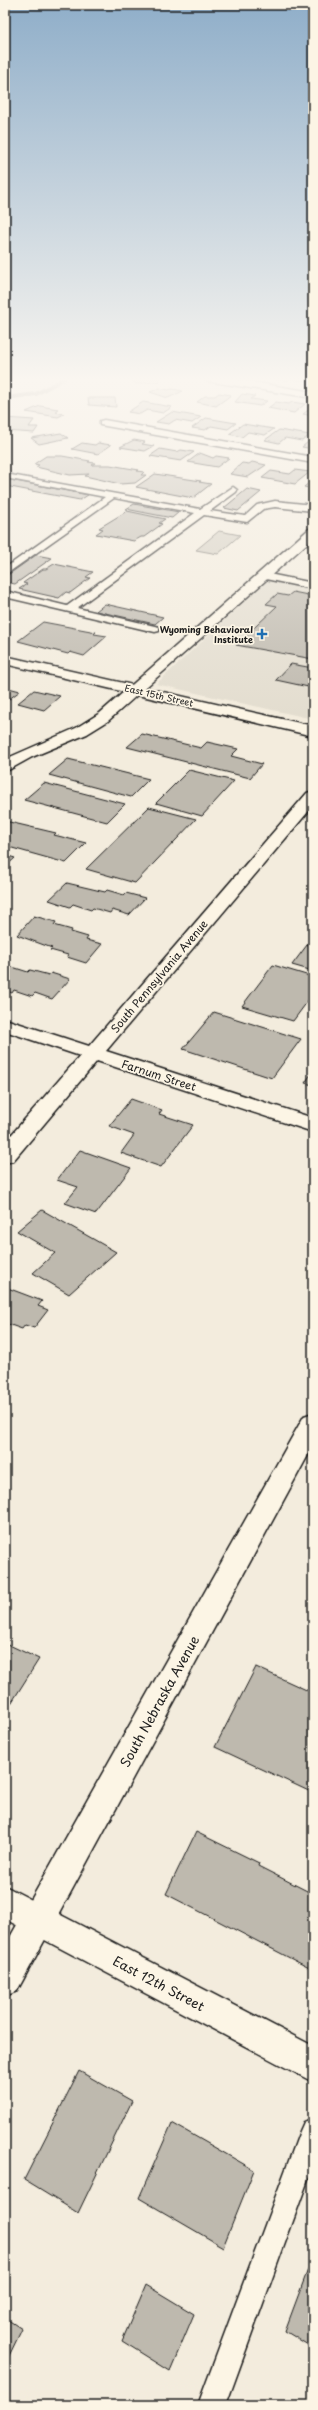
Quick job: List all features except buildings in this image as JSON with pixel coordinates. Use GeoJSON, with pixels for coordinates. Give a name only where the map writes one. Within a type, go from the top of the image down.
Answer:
{"type":"FeatureCollection","features":[{"type":"Feature","properties":{"kind":"street"},"geometry":{"type":"LineString","coordinates":[[5,767],[39,747],[92,726],[135,690],[313,532]]}},
{"type":"Feature","properties":{"kind":"street","name":"East 15th Street"},"geometry":{"type":"LineString","coordinates":[[5,660],[313,730]]}},
{"type":"Feature","properties":{"kind":"street","name":"South Pennsylvania Avenue"},"geometry":{"type":"LineString","coordinates":[[5,1156],[313,796]]}},
{"type":"Feature","properties":{"kind":"street","name":"Farnum Street"},"geometry":{"type":"LineString","coordinates":[[5,1025],[313,1125]]}},
{"type":"Feature","properties":{"kind":"street","name":"South Nebraska Avenue"},"geometry":{"type":"LineString","coordinates":[[5,1979],[313,1423]]}},
{"type":"Feature","properties":{"kind":"street","name":"East 12th Street"},"geometry":{"type":"LineString","coordinates":[[5,1902],[313,2065]]}},
{"type":"Feature","properties":{"kind":"lane"},"geometry":{"type":"LineString","coordinates":[[87,490],[246,519],[260,507],[275,504],[313,508]]}},
{"type":"Feature","properties":{"kind":"lane"},"geometry":{"type":"LineString","coordinates":[[69,608],[232,490]]}},
{"type":"Feature","properties":{"kind":"lane"},"geometry":{"type":"LineString","coordinates":[[5,572],[113,495]]}},
{"type":"Feature","properties":{"kind":"lane"},"geometry":{"type":"LineString","coordinates":[[264,576],[313,586]]}},
{"type":"Feature","properties":{"kind":"lane"},"geometry":{"type":"LineString","coordinates":[[5,594],[155,629]]}},
{"type":"Feature","properties":{"kind":"lane"},"geometry":{"type":"LineString","coordinates":[[212,2405],[313,2131]]}},
{"type":"Feature","properties":{"kind":"shaded area"},"geometry":{"type":"Polygon","coordinates":[[[219,531],[240,535],[218,554],[196,550],[219,531]]]}},
{"type":"Feature","properties":{"kind":"shaded area","name":"Wyoming Behavioral Institute"},"geometry":{"type":"Polygon","coordinates":[[[272,576],[313,584],[313,719],[156,684],[272,576]]]}},
{"type":"Feature","properties":{"kind":"place","name":"Wyoming Behavioral Institute"},"geometry":{"type":"Point","coordinates":[262,634]}}]}
